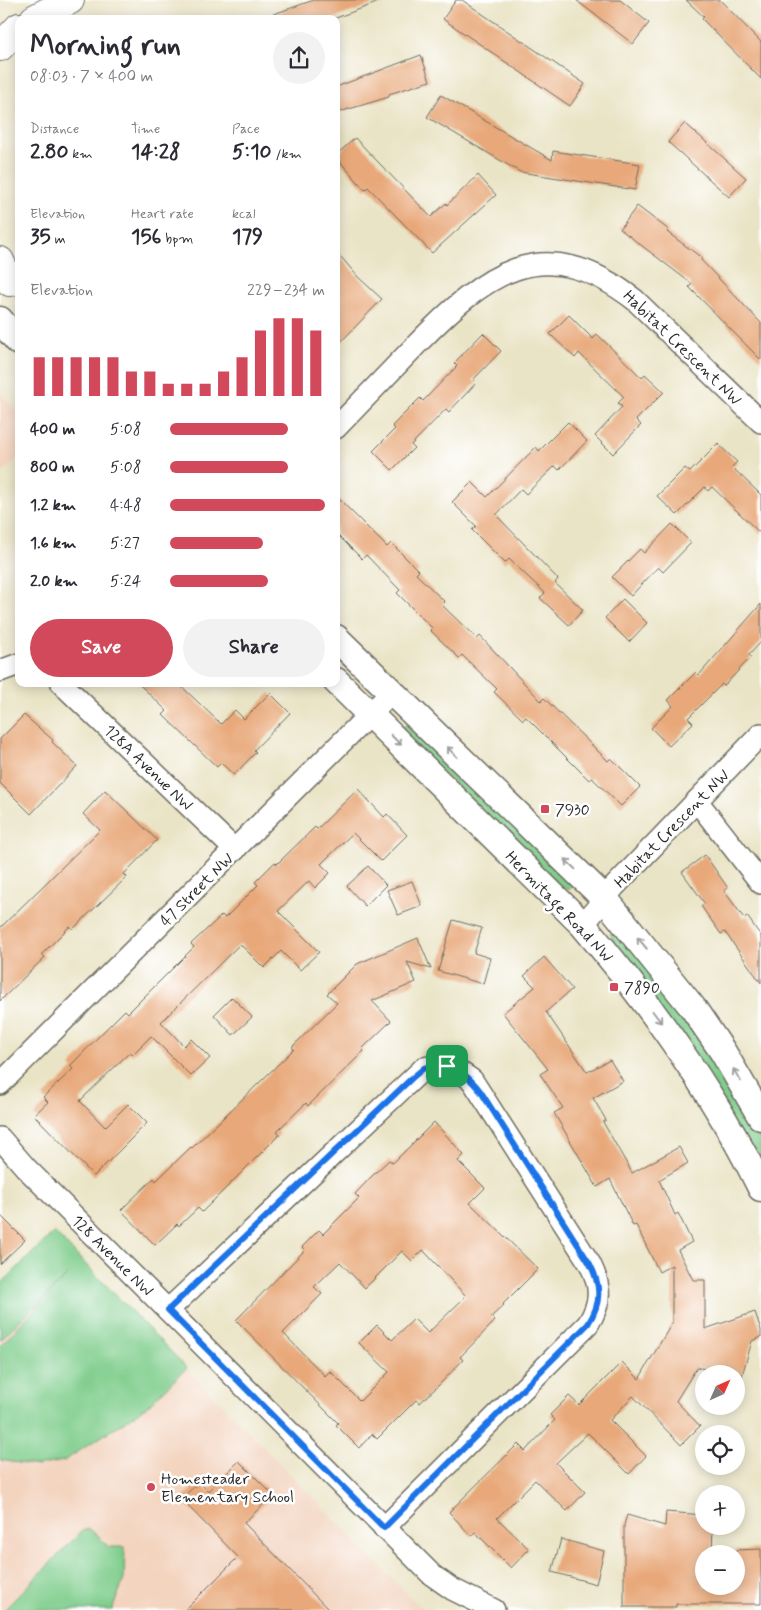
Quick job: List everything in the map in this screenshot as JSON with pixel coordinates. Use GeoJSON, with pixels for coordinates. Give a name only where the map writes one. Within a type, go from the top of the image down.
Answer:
{"type":"FeatureCollection","features":[{"type":"Feature","properties":{"kind":"main road"},"geometry":{"type":"LineString","coordinates":[[42,15],[70,0]]}},
{"type":"Feature","properties":{"kind":"main road"},"geometry":{"type":"LineString","coordinates":[[0,36],[15,29]]}},
{"type":"Feature","properties":{"kind":"main road"},"geometry":{"type":"LineString","coordinates":[[0,47],[15,31]]}},
{"type":"Feature","properties":{"kind":"street","name":"Habitat Crescent NW"},"geometry":{"type":"LineString","coordinates":[[340,424],[451,309],[473,291],[501,274],[529,266],[553,264],[594,274],[628,294],[761,422]]}},
{"type":"Feature","properties":{"kind":"street"},"geometry":{"type":"LineString","coordinates":[[0,320],[15,337]]}},
{"type":"Feature","properties":{"kind":"street","name":"Hermitage Road NW"},"geometry":{"type":"LineString","coordinates":[[340,642],[605,899],[693,1008],[723,1052],[761,1118]]}},
{"type":"Feature","properties":{"kind":"street"},"geometry":{"type":"LineString","coordinates":[[0,671],[15,665]]}},
{"type":"Feature","properties":{"kind":"street","name":"Hermitage Road NW"},"geometry":{"type":"LineString","coordinates":[[340,684],[582,925],[630,981],[674,1040],[723,1118],[761,1188]]}},
{"type":"Feature","properties":{"kind":"street","name":"128A Avenue NW"},"geometry":{"type":"LineString","coordinates":[[65,687],[235,850]]}},
{"type":"Feature","properties":{"kind":"street","name":"47 Street NW"},"geometry":{"type":"LineString","coordinates":[[0,1084],[391,693]]}},
{"type":"Feature","properties":{"kind":"street","name":"Habitat Crescent NW"},"geometry":{"type":"LineString","coordinates":[[582,925],[761,734]]}},
{"type":"Feature","properties":{"kind":"street"},"geometry":{"type":"LineString","coordinates":[[697,801],[761,883]]}},
{"type":"Feature","properties":{"kind":"street"},"geometry":{"type":"LineString","coordinates":[[168,1310],[424,1068],[435,1065],[447,1066],[472,1080],[590,1264],[596,1276],[600,1296],[588,1324],[384,1528]]}},
{"type":"Feature","properties":{"kind":"street","name":"128 Avenue NW"},"geometry":{"type":"LineString","coordinates":[[0,1138],[21,1163],[432,1575],[473,1600],[494,1610]]}},
{"type":"Feature","properties":{"kind":"shaded area"},"geometry":{"type":"Polygon","coordinates":[[[0,392],[15,410],[15,461],[0,475],[0,392]]]}},
{"type":"Feature","properties":{"kind":"shaded area","name":"Homesteader Elementary School"},"geometry":{"type":"Polygon","coordinates":[[[81,1260],[419,1606],[427,1610],[0,1610],[0,1340],[81,1260]]]}},
{"type":"Feature","properties":{"kind":"green space"},"geometry":{"type":"Polygon","coordinates":[[[405,724],[575,884],[569,890],[559,885],[399,731],[405,724]]]}},
{"type":"Feature","properties":{"kind":"green space"},"geometry":{"type":"Polygon","coordinates":[[[617,929],[645,963],[728,1080],[761,1139],[761,1168],[616,947],[610,933],[617,929]]]}},
{"type":"Feature","properties":{"kind":"green space"},"geometry":{"type":"Polygon","coordinates":[[[54,1232],[187,1368],[145,1408],[64,1461],[37,1466],[0,1460],[0,1346],[68,1274],[0,1340],[0,1285],[54,1232]]]}},
{"type":"Feature","properties":{"kind":"green space"},"geometry":{"type":"Polygon","coordinates":[[[90,1529],[109,1547],[125,1547],[124,1579],[112,1610],[4,1610],[78,1535],[84,1530],[90,1529]]]}},
{"type":"Feature","properties":{"kind":"building"},"geometry":{"type":"Polygon","coordinates":[[[314,0],[379,0],[379,2],[340,16],[271,15],[314,0]]]}},
{"type":"Feature","properties":{"kind":"building"},"geometry":{"type":"Polygon","coordinates":[[[456,0],[462,0],[585,84],[570,106],[443,19],[456,0]]]}},
{"type":"Feature","properties":{"kind":"building"},"geometry":{"type":"Polygon","coordinates":[[[576,0],[620,0],[649,23],[633,44],[576,0]]]}},
{"type":"Feature","properties":{"kind":"building"},"geometry":{"type":"Polygon","coordinates":[[[686,0],[720,0],[761,42],[761,79],[702,19],[704,17],[686,0]]]}},
{"type":"Feature","properties":{"kind":"building"},"geometry":{"type":"Polygon","coordinates":[[[421,55],[430,81],[389,94],[389,97],[340,112],[340,85],[421,55]]]}},
{"type":"Feature","properties":{"kind":"building"},"geometry":{"type":"Polygon","coordinates":[[[441,95],[552,160],[553,151],[640,164],[635,190],[520,172],[427,117],[441,95]]]}},
{"type":"Feature","properties":{"kind":"building"},"geometry":{"type":"Polygon","coordinates":[[[685,123],[746,178],[729,197],[668,142],[685,123]]]}},
{"type":"Feature","properties":{"kind":"building"},"geometry":{"type":"Polygon","coordinates":[[[355,138],[431,217],[446,203],[447,205],[478,175],[496,195],[432,253],[368,187],[365,190],[340,162],[340,151],[355,138]]]}},
{"type":"Feature","properties":{"kind":"building"},"geometry":{"type":"Polygon","coordinates":[[[637,206],[669,230],[667,232],[702,258],[701,260],[761,323],[761,360],[689,287],[692,284],[620,229],[637,206]]]}},
{"type":"Feature","properties":{"kind":"building"},"geometry":{"type":"Polygon","coordinates":[[[340,256],[358,277],[382,299],[340,343],[340,256]]]}},
{"type":"Feature","properties":{"kind":"building"},"geometry":{"type":"Polygon","coordinates":[[[569,315],[593,339],[597,334],[642,378],[645,374],[664,392],[636,420],[641,425],[613,454],[595,436],[622,407],[618,403],[624,397],[579,353],[575,358],[550,334],[569,315]]]}},
{"type":"Feature","properties":{"kind":"building"},"geometry":{"type":"Polygon","coordinates":[[[483,333],[501,351],[473,380],[476,383],[449,412],[446,409],[411,445],[414,448],[392,470],[373,451],[395,429],[392,426],[420,398],[423,401],[457,366],[454,363],[483,333]]]}},
{"type":"Feature","properties":{"kind":"building"},"geometry":{"type":"Polygon","coordinates":[[[568,422],[587,441],[559,470],[555,466],[526,494],[521,489],[496,515],[558,579],[555,583],[583,610],[569,625],[540,598],[545,593],[509,559],[505,563],[472,530],[476,526],[452,502],[472,482],[487,497],[536,447],[539,451],[568,422]]]}},
{"type":"Feature","properties":{"kind":"building"},"geometry":{"type":"Polygon","coordinates":[[[718,444],[737,462],[732,467],[761,495],[761,534],[712,487],[708,491],[705,487],[677,515],[657,496],[685,468],[690,472],[718,444]]]}},
{"type":"Feature","properties":{"kind":"building"},"geometry":{"type":"Polygon","coordinates":[[[340,500],[387,547],[391,543],[419,571],[416,574],[445,602],[442,605],[477,639],[480,636],[541,701],[544,698],[608,761],[611,758],[640,787],[621,806],[592,778],[589,780],[526,717],[523,720],[494,692],[497,689],[462,655],[459,658],[430,630],[432,628],[397,593],[400,590],[366,555],[362,559],[340,537],[340,500]]]}},
{"type":"Feature","properties":{"kind":"building"},"geometry":{"type":"Polygon","coordinates":[[[672,524],[691,543],[663,572],[658,567],[631,596],[612,577],[640,549],[644,553],[672,524]]]}},
{"type":"Feature","properties":{"kind":"building"},"geometry":{"type":"Polygon","coordinates":[[[623,599],[647,623],[629,642],[605,618],[623,599]]]}},
{"type":"Feature","properties":{"kind":"building"},"geometry":{"type":"Polygon","coordinates":[[[761,604],[761,642],[749,655],[751,657],[724,686],[722,684],[688,718],[693,723],[669,746],[651,728],[673,706],[668,700],[696,672],[699,675],[761,604]]]}},
{"type":"Feature","properties":{"kind":"building"},"geometry":{"type":"Polygon","coordinates":[[[142,687],[182,687],[221,724],[235,710],[244,719],[270,693],[290,713],[254,750],[256,752],[234,775],[221,763],[217,767],[163,715],[167,711],[142,687]]]}},
{"type":"Feature","properties":{"kind":"building"},"geometry":{"type":"Polygon","coordinates":[[[24,715],[53,740],[52,742],[77,766],[31,814],[0,783],[0,739],[24,715]]]}},
{"type":"Feature","properties":{"kind":"building"},"geometry":{"type":"Polygon","coordinates":[[[358,789],[384,817],[387,814],[407,835],[381,861],[353,833],[321,864],[330,873],[315,888],[309,881],[278,911],[319,952],[300,970],[281,951],[264,968],[240,944],[161,1022],[184,1046],[191,1039],[210,1058],[191,1076],[151,1036],[132,1055],[130,1052],[80,1101],[105,1127],[128,1104],[147,1123],[94,1176],[34,1115],[48,1102],[43,1097],[73,1069],[70,1066],[125,1010],[128,1013],[194,947],[191,944],[222,915],[225,918],[258,885],[255,882],[275,862],[277,864],[315,827],[317,829],[358,789]]]}},
{"type":"Feature","properties":{"kind":"building"},"geometry":{"type":"Polygon","coordinates":[[[105,790],[157,840],[124,874],[127,877],[73,929],[70,926],[42,954],[45,957],[0,1001],[0,928],[100,830],[83,814],[105,790]]]}},
{"type":"Feature","properties":{"kind":"building"},"geometry":{"type":"Polygon","coordinates":[[[705,855],[728,888],[724,891],[744,918],[747,916],[761,936],[761,983],[725,932],[721,934],[701,906],[705,904],[682,872],[705,855]]]}},
{"type":"Feature","properties":{"kind":"building"},"geometry":{"type":"Polygon","coordinates":[[[368,866],[386,885],[365,906],[347,886],[368,866]]]}},
{"type":"Feature","properties":{"kind":"building"},"geometry":{"type":"Polygon","coordinates":[[[412,881],[422,906],[398,915],[387,890],[412,881]]]}},
{"type":"Feature","properties":{"kind":"building"},"geometry":{"type":"Polygon","coordinates":[[[453,920],[482,928],[474,953],[490,958],[483,984],[438,971],[453,920]]]}},
{"type":"Feature","properties":{"kind":"building"},"geometry":{"type":"Polygon","coordinates":[[[418,938],[431,969],[407,962],[416,982],[372,1001],[391,1021],[362,1049],[364,1051],[308,1106],[306,1103],[277,1131],[280,1134],[202,1212],[198,1208],[179,1226],[177,1224],[155,1245],[121,1210],[154,1178],[156,1181],[192,1148],[294,1049],[292,1047],[337,1003],[327,994],[357,964],[418,938]]]}},
{"type":"Feature","properties":{"kind":"building"},"geometry":{"type":"Polygon","coordinates":[[[544,957],[572,989],[546,1012],[587,1072],[610,1060],[623,1081],[593,1098],[606,1120],[603,1122],[632,1173],[679,1147],[688,1163],[659,1180],[675,1215],[678,1213],[692,1242],[678,1250],[693,1280],[705,1280],[705,1329],[755,1312],[761,1330],[761,1337],[752,1341],[745,1365],[695,1365],[695,1370],[676,1401],[699,1425],[695,1425],[695,1431],[681,1445],[633,1396],[610,1420],[646,1456],[629,1474],[588,1433],[556,1463],[585,1492],[567,1511],[535,1480],[497,1518],[529,1549],[511,1568],[475,1532],[471,1536],[449,1512],[518,1444],[525,1451],[555,1420],[550,1415],[569,1396],[579,1405],[622,1362],[639,1379],[672,1323],[672,1265],[659,1272],[636,1225],[633,1226],[610,1179],[597,1187],[554,1113],[563,1108],[540,1074],[548,1069],[503,1013],[535,987],[524,976],[544,957]]]}},
{"type":"Feature","properties":{"kind":"building"},"geometry":{"type":"Polygon","coordinates":[[[232,997],[252,1017],[233,1035],[214,1015],[232,997]]]}},
{"type":"Feature","properties":{"kind":"building"},"geometry":{"type":"Polygon","coordinates":[[[434,1122],[464,1155],[458,1161],[485,1188],[470,1203],[538,1269],[491,1317],[495,1321],[460,1357],[463,1360],[438,1386],[420,1403],[416,1400],[377,1439],[372,1434],[359,1448],[336,1425],[338,1423],[236,1320],[305,1250],[302,1247],[319,1230],[323,1234],[359,1198],[355,1194],[372,1176],[389,1160],[393,1163],[434,1122]],[[423,1250],[412,1261],[402,1251],[365,1288],[340,1262],[314,1287],[322,1294],[283,1333],[325,1376],[330,1371],[360,1401],[389,1372],[359,1343],[377,1325],[392,1340],[414,1319],[428,1333],[466,1296],[423,1250]]]}},
{"type":"Feature","properties":{"kind":"building"},"geometry":{"type":"Polygon","coordinates":[[[0,1215],[25,1240],[0,1264],[0,1215]]]}},
{"type":"Feature","properties":{"kind":"building"},"geometry":{"type":"Polygon","coordinates":[[[239,1461],[273,1495],[244,1523],[329,1610],[185,1610],[238,1557],[181,1499],[199,1482],[208,1491],[239,1461]]]}},
{"type":"Feature","properties":{"kind":"building"},"geometry":{"type":"Polygon","coordinates":[[[666,1512],[695,1514],[695,1535],[713,1535],[712,1545],[695,1545],[695,1595],[745,1595],[745,1550],[761,1549],[761,1604],[676,1604],[676,1607],[624,1607],[624,1525],[627,1515],[665,1526],[666,1512]]]}},
{"type":"Feature","properties":{"kind":"building"},"geometry":{"type":"Polygon","coordinates":[[[561,1539],[604,1551],[596,1584],[552,1572],[561,1539]]]}},
{"type":"Feature","properties":{"kind":"place","name":"7930"},"geometry":{"type":"Point","coordinates":[545,809]}},
{"type":"Feature","properties":{"kind":"place","name":"7890"},"geometry":{"type":"Point","coordinates":[614,987]}},
{"type":"Feature","properties":{"kind":"place","name":"Homesteader Elementary School"},"geometry":{"type":"Point","coordinates":[151,1487]}},
{"type":"Feature","properties":{"kind":"route"},"geometry":{"type":"LineString","coordinates":[[435,1065],[447,1066],[459,1071],[472,1080],[481,1092],[590,1264],[596,1276],[600,1296],[593,1317],[588,1324],[384,1528],[168,1310],[412,1078],[424,1068],[435,1065]]}}]}
